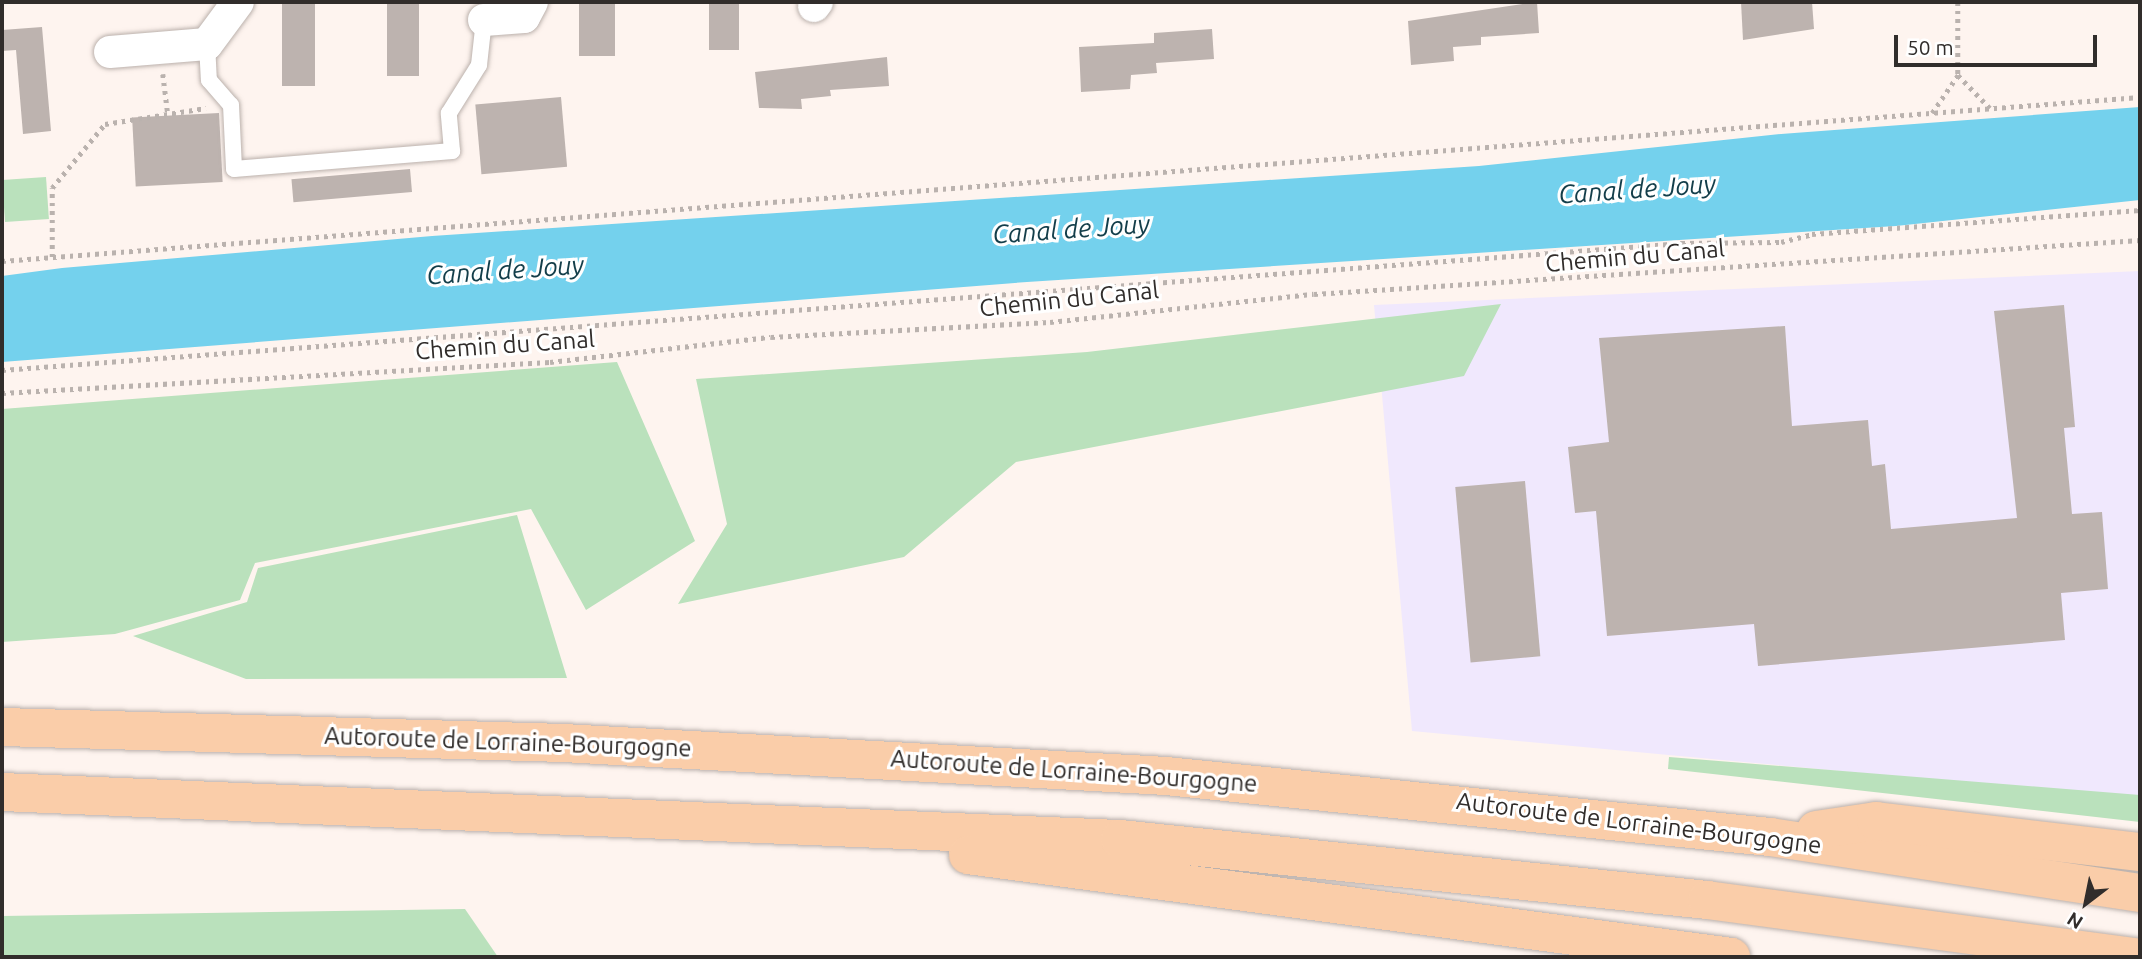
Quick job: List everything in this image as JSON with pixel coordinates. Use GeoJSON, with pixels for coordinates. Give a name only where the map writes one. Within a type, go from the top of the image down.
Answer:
{"type":"FeatureCollection","features":[{"type":"Feature","properties":{"kind":"highway","name":"Autoroute de Lorraine-Bourgogne"},"geometry":{"type":"LineString","coordinates":[[2,727],[927,760],[1346,791],[1770,837],[2140,893]]}},
{"type":"Feature","properties":{"kind":"highway"},"geometry":{"type":"LineString","coordinates":[[2,792],[1120,839],[1707,900],[2136,957]]}},
{"type":"Feature","properties":{"kind":"highway"},"geometry":{"type":"LineString","coordinates":[[1770,837],[1876,821],[2140,852]]}},
{"type":"Feature","properties":{"kind":"highway"},"geometry":{"type":"LineString","coordinates":[[702,822],[1703,948],[1731,957]]}},
{"type":"Feature","properties":{"kind":"street"},"geometry":{"type":"LineString","coordinates":[[110,51],[207,44],[238,2]]}},
{"type":"Feature","properties":{"kind":"street"},"geometry":{"type":"LineString","coordinates":[[484,20],[524,17],[532,2]]}},
{"type":"Feature","properties":{"kind":"lane"},"geometry":{"type":"LineString","coordinates":[[207,44],[209,80],[231,105],[234,169],[452,151],[449,113],[479,65],[484,20]]}},
{"type":"Feature","properties":{"kind":"path"},"geometry":{"type":"LineString","coordinates":[[1932,113],[1958,75],[1958,2]]}},
{"type":"Feature","properties":{"kind":"path"},"geometry":{"type":"LineString","coordinates":[[1958,75],[1990,108]]}},
{"type":"Feature","properties":{"kind":"path"},"geometry":{"type":"LineString","coordinates":[[2,261],[2140,97]]}},
{"type":"Feature","properties":{"kind":"path"},"geometry":{"type":"LineString","coordinates":[[52,257],[52,188],[104,124],[231,105]]}},
{"type":"Feature","properties":{"kind":"path"},"geometry":{"type":"LineString","coordinates":[[2,370],[1682,243],[1782,242],[1812,234],[2140,210]]}},
{"type":"Feature","properties":{"kind":"path","name":"Chemin du Canal"},"geometry":{"type":"LineString","coordinates":[[2,393],[550,362],[771,337],[1050,322],[1314,294],[2140,240]]}},
{"type":"Feature","properties":{"kind":"shaded area"},"geometry":{"type":"Polygon","coordinates":[[[2140,271],[2140,799],[1412,731],[1374,305],[2140,271]]]}},
{"type":"Feature","properties":{"kind":"green space"},"geometry":{"type":"Polygon","coordinates":[[[46,177],[49,219],[5,222],[2,180],[46,177]]]}},
{"type":"Feature","properties":{"kind":"green space"},"geometry":{"type":"Polygon","coordinates":[[[1501,304],[1464,376],[1016,462],[904,557],[678,604],[727,524],[696,379],[1087,352],[1501,304]]]}},
{"type":"Feature","properties":{"kind":"green space"},"geometry":{"type":"Polygon","coordinates":[[[617,362],[695,541],[586,610],[531,509],[255,563],[240,600],[115,634],[2,642],[2,409],[617,362]]]}},
{"type":"Feature","properties":{"kind":"green space"},"geometry":{"type":"Polygon","coordinates":[[[517,515],[567,678],[246,679],[133,636],[247,602],[258,568],[517,515]]]}},
{"type":"Feature","properties":{"kind":"green space"},"geometry":{"type":"Polygon","coordinates":[[[1669,757],[2140,795],[2140,822],[1668,769],[1669,757]]]}},
{"type":"Feature","properties":{"kind":"green space"},"geometry":{"type":"Polygon","coordinates":[[[465,909],[498,957],[2,957],[2,916],[465,909]]]}},
{"type":"Feature","properties":{"kind":"water","name":"Canal de Jouy"},"geometry":{"type":"Polygon","coordinates":[[[2140,107],[2140,200],[1896,226],[1027,282],[2,362],[2,276],[62,268],[432,236],[1479,166],[1781,134],[2140,107]]]}},
{"type":"Feature","properties":{"kind":"building"},"geometry":{"type":"Polygon","coordinates":[[[282,2],[315,2],[315,86],[282,86],[282,2]]]}},
{"type":"Feature","properties":{"kind":"building"},"geometry":{"type":"Polygon","coordinates":[[[387,2],[419,2],[419,76],[387,76],[387,2]]]}},
{"type":"Feature","properties":{"kind":"building"},"geometry":{"type":"Polygon","coordinates":[[[579,2],[615,2],[615,56],[579,56],[579,2]]]}},
{"type":"Feature","properties":{"kind":"building"},"geometry":{"type":"Polygon","coordinates":[[[709,2],[739,2],[739,50],[709,50],[709,2]]]}},
{"type":"Feature","properties":{"kind":"building"},"geometry":{"type":"Polygon","coordinates":[[[1537,2],[1539,33],[1481,37],[1481,45],[1453,47],[1454,61],[1411,65],[1408,21],[1537,2]]]}},
{"type":"Feature","properties":{"kind":"building"},"geometry":{"type":"Polygon","coordinates":[[[1741,2],[1812,2],[1814,29],[1743,40],[1741,2]]]}},
{"type":"Feature","properties":{"kind":"building"},"geometry":{"type":"Polygon","coordinates":[[[42,27],[51,131],[23,134],[16,50],[2,51],[2,30],[42,27]]]}},
{"type":"Feature","properties":{"kind":"building"},"geometry":{"type":"Polygon","coordinates":[[[1212,29],[1214,59],[1156,63],[1157,73],[1131,75],[1130,89],[1081,92],[1079,47],[1154,43],[1154,33],[1212,29]]]}},
{"type":"Feature","properties":{"kind":"building"},"geometry":{"type":"Polygon","coordinates":[[[887,57],[889,86],[830,90],[831,96],[801,99],[802,109],[759,108],[755,72],[887,57]]]}},
{"type":"Feature","properties":{"kind":"building"},"geometry":{"type":"Polygon","coordinates":[[[561,97],[567,167],[481,174],[475,104],[561,97]]]}},
{"type":"Feature","properties":{"kind":"building"},"geometry":{"type":"Polygon","coordinates":[[[219,113],[223,182],[136,186],[132,118],[219,113]]]}},
{"type":"Feature","properties":{"kind":"building"},"geometry":{"type":"Polygon","coordinates":[[[410,169],[412,192],[293,202],[291,179],[410,169]]]}},
{"type":"Feature","properties":{"kind":"building"},"geometry":{"type":"Polygon","coordinates":[[[2064,305],[2075,427],[2064,428],[2072,514],[2102,512],[2108,589],[2061,593],[2065,640],[1758,666],[1754,624],[1607,636],[1596,511],[1575,513],[1568,447],[1609,442],[1599,338],[1785,326],[1792,426],[1868,420],[1872,466],[1885,464],[1891,529],[2017,518],[1994,311],[2064,305]]]}},
{"type":"Feature","properties":{"kind":"building"},"geometry":{"type":"Polygon","coordinates":[[[1525,481],[1540,656],[1471,662],[1455,487],[1525,481]]]}}]}
